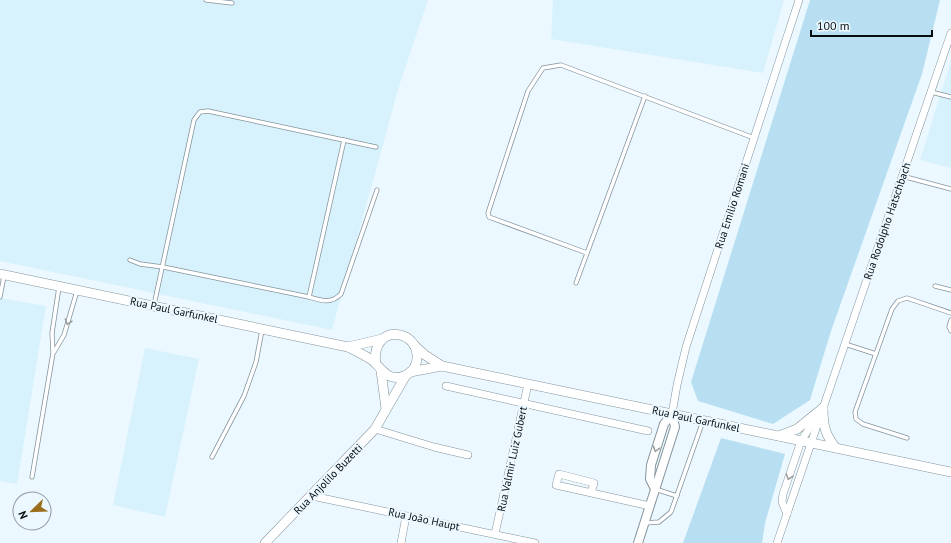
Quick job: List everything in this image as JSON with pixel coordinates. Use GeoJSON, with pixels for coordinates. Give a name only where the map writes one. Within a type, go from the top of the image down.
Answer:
{"type":"FeatureCollection","features":[{"type":"Feature","properties":{"kind":"main road","name":"Rua Paul Garfunkel"},"geometry":{"type":"LineString","coordinates":[[2,274],[348,346],[361,345],[383,338]]}},
{"type":"Feature","properties":{"kind":"main road"},"geometry":{"type":"LineString","coordinates":[[378,368],[393,377],[408,374],[417,362],[417,350],[414,344],[403,335],[389,335],[383,338],[375,350],[378,368],[386,411]]}},
{"type":"Feature","properties":{"kind":"main road","name":"Rua Paul Garfunkel"},"geometry":{"type":"LineString","coordinates":[[414,344],[425,355],[442,366],[951,472]]}},
{"type":"Feature","properties":{"kind":"main road","name":"Rua Paul Garfunkel"},"geometry":{"type":"LineString","coordinates":[[348,346],[378,368]]}},
{"type":"Feature","properties":{"kind":"main road","name":"Rua Paul Garfunkel"},"geometry":{"type":"LineString","coordinates":[[408,374],[442,366]]}},
{"type":"Feature","properties":{"kind":"main road","name":"Rua Anjolilo Buzetti"},"geometry":{"type":"LineString","coordinates":[[265,543],[375,430],[408,374]]}},
{"type":"Feature","properties":{"kind":"main road"},"geometry":{"type":"LineString","coordinates":[[778,436],[797,429],[823,408]]}},
{"type":"Feature","properties":{"kind":"main road"},"geometry":{"type":"LineString","coordinates":[[823,408],[823,421],[826,434],[836,448]]}},
{"type":"Feature","properties":{"kind":"street","name":"Rua Emílio Romani"},"geometry":{"type":"LineString","coordinates":[[638,543],[675,427],[672,414],[678,379],[686,347],[799,0]]}},
{"type":"Feature","properties":{"kind":"street","name":"Rua Rodolpho Hatschbach"},"geometry":{"type":"LineString","coordinates":[[777,543],[951,33]]}},
{"type":"Feature","properties":{"kind":"street","name":"Rua Valmir Luiz Gubert"},"geometry":{"type":"LineString","coordinates":[[496,534],[528,384]]}},
{"type":"Feature","properties":{"kind":"street"},"geometry":{"type":"LineString","coordinates":[[446,386],[648,431]]}},
{"type":"Feature","properties":{"kind":"street","name":"Rua Rodolpho Hatschbach"},"geometry":{"type":"LineString","coordinates":[[787,514],[782,502],[783,494],[801,441],[823,408]]}},
{"type":"Feature","properties":{"kind":"street","name":"Rua Emílio Romani"},"geometry":{"type":"LineString","coordinates":[[655,489],[650,479],[651,465],[664,424],[672,414]]}},
{"type":"Feature","properties":{"kind":"street"},"geometry":{"type":"LineString","coordinates":[[375,430],[468,455]]}},
{"type":"Feature","properties":{"kind":"street"},"geometry":{"type":"LineString","coordinates":[[591,493],[594,483],[559,474],[556,485],[591,493],[650,506]]}},
{"type":"Feature","properties":{"kind":"street","name":"Rua João Haupt"},"geometry":{"type":"LineString","coordinates":[[312,496],[536,543]]}},
{"type":"Feature","properties":{"kind":"street"},"geometry":{"type":"LineString","coordinates":[[401,543],[406,516]]}},
{"type":"Feature","properties":{"kind":"lane"},"geometry":{"type":"LineString","coordinates":[[206,0],[232,3]]}},
{"type":"Feature","properties":{"kind":"lane"},"geometry":{"type":"LineString","coordinates":[[587,253],[489,217],[488,213],[528,91],[543,68],[561,64],[755,138]]}},
{"type":"Feature","properties":{"kind":"lane"},"geometry":{"type":"LineString","coordinates":[[931,92],[951,97]]}},
{"type":"Feature","properties":{"kind":"lane"},"geometry":{"type":"LineString","coordinates":[[576,283],[645,96]]}},
{"type":"Feature","properties":{"kind":"lane"},"geometry":{"type":"LineString","coordinates":[[154,306],[194,120],[200,112],[208,111],[376,147]]}},
{"type":"Feature","properties":{"kind":"lane"},"geometry":{"type":"LineString","coordinates":[[309,297],[344,140]]}},
{"type":"Feature","properties":{"kind":"lane"},"geometry":{"type":"LineString","coordinates":[[902,176],[951,189]]}},
{"type":"Feature","properties":{"kind":"lane"},"geometry":{"type":"LineString","coordinates":[[130,260],[140,264],[162,267],[309,297],[325,302],[335,300],[341,294],[377,190]]}},
{"type":"Feature","properties":{"kind":"lane"},"geometry":{"type":"LineString","coordinates":[[0,297],[2,274]]}},
{"type":"Feature","properties":{"kind":"lane"},"geometry":{"type":"LineString","coordinates":[[32,477],[53,353],[52,332],[60,286]]}},
{"type":"Feature","properties":{"kind":"lane"},"geometry":{"type":"LineString","coordinates":[[934,286],[951,290]]}},
{"type":"Feature","properties":{"kind":"lane"},"geometry":{"type":"LineString","coordinates":[[53,353],[64,335],[78,290]]}},
{"type":"Feature","properties":{"kind":"lane"},"geometry":{"type":"LineString","coordinates":[[907,438],[863,424],[856,419],[854,412],[892,309],[898,301],[907,298],[951,313]]}},
{"type":"Feature","properties":{"kind":"lane"},"geometry":{"type":"LineString","coordinates":[[951,320],[949,327],[951,331]]}},
{"type":"Feature","properties":{"kind":"lane"},"geometry":{"type":"LineString","coordinates":[[212,457],[244,396],[256,362],[262,328]]}},
{"type":"Feature","properties":{"kind":"lane"},"geometry":{"type":"LineString","coordinates":[[845,344],[876,354]]}},
{"type":"Feature","properties":{"kind":"lane"},"geometry":{"type":"LineString","coordinates":[[645,523],[659,522],[671,512],[703,420]]}},
{"type":"Feature","properties":{"kind":"lane"},"geometry":{"type":"LineString","coordinates":[[655,489],[677,496]]}},
{"type":"Feature","properties":{"kind":"shaded area"},"geometry":{"type":"Polygon","coordinates":[[[0,0],[428,0],[399,86],[332,330],[0,261],[0,0]]]}},
{"type":"Feature","properties":{"kind":"shaded area"},"geometry":{"type":"Polygon","coordinates":[[[553,0],[784,0],[763,73],[551,39],[553,0]]]}},
{"type":"Feature","properties":{"kind":"shaded area"},"geometry":{"type":"Polygon","coordinates":[[[810,0],[940,0],[922,74],[831,331],[810,400],[773,424],[698,401],[691,382],[810,0]]]}},
{"type":"Feature","properties":{"kind":"shaded area"},"geometry":{"type":"Polygon","coordinates":[[[951,61],[951,168],[920,160],[951,61]]]}},
{"type":"Feature","properties":{"kind":"shaded area"},"geometry":{"type":"Polygon","coordinates":[[[0,298],[46,306],[17,484],[0,481],[0,298]]]}},
{"type":"Feature","properties":{"kind":"shaded area"},"geometry":{"type":"Polygon","coordinates":[[[145,348],[199,359],[165,517],[113,505],[145,348]]]}},
{"type":"Feature","properties":{"kind":"shaded area"},"geometry":{"type":"Polygon","coordinates":[[[721,438],[785,454],[765,523],[762,543],[683,543],[721,438]]]}}]}
